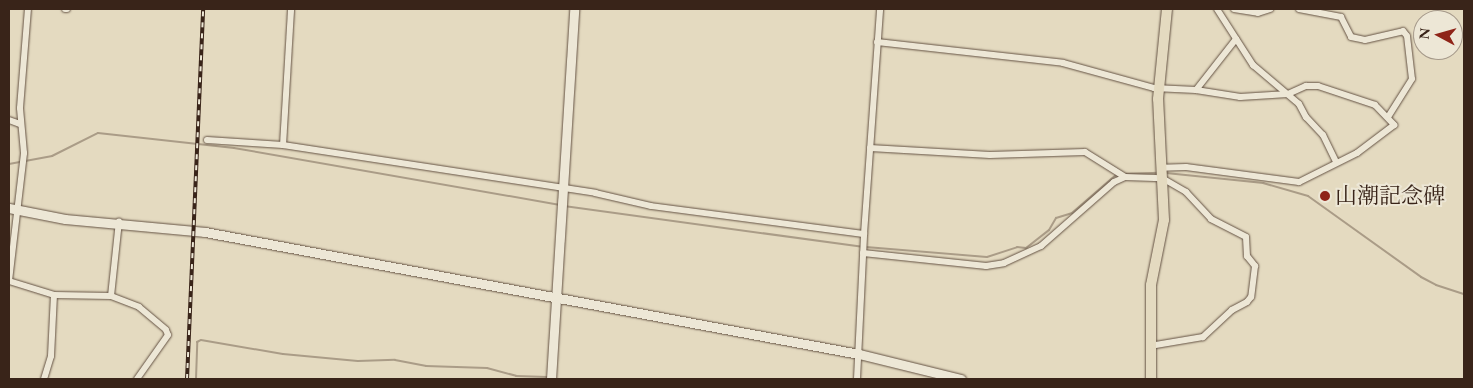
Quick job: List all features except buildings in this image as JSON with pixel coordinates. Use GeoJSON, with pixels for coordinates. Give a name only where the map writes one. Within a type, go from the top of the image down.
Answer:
{"type":"FeatureCollection","features":[{"type":"Feature","properties":{"kind":"main road"},"geometry":{"type":"LineString","coordinates":[[1150,379],[1151,285],[1164,220],[1158,88],[1168,9]]}},
{"type":"Feature","properties":{"kind":"street"},"geometry":{"type":"LineString","coordinates":[[28,9],[20,124],[24,153],[13,209],[9,281],[54,295],[111,296],[139,307],[166,330],[168,335],[137,379]]}},
{"type":"Feature","properties":{"kind":"street"},"geometry":{"type":"LineString","coordinates":[[283,145],[291,9]]}},
{"type":"Feature","properties":{"kind":"street"},"geometry":{"type":"LineString","coordinates":[[551,379],[574,9]]}},
{"type":"Feature","properties":{"kind":"street"},"geometry":{"type":"LineString","coordinates":[[857,379],[864,234],[880,9]]}},
{"type":"Feature","properties":{"kind":"street"},"geometry":{"type":"LineString","coordinates":[[1217,9],[1253,64],[1288,94],[1323,135],[1336,162]]}},
{"type":"Feature","properties":{"kind":"street"},"geometry":{"type":"LineString","coordinates":[[1234,9],[1258,13],[1270,9]]}},
{"type":"Feature","properties":{"kind":"street"},"geometry":{"type":"LineString","coordinates":[[1299,9],[1341,17],[1351,37],[1365,40],[1398,30],[1407,36],[1412,79],[1388,117]]}},
{"type":"Feature","properties":{"kind":"street"},"geometry":{"type":"LineString","coordinates":[[1196,90],[1236,38]]}},
{"type":"Feature","properties":{"kind":"street"},"geometry":{"type":"LineString","coordinates":[[863,253],[986,266],[1004,263],[1041,246],[1105,188],[1125,177],[1186,167],[1299,182],[1357,153],[1394,125],[1375,105],[1318,86],[1306,86],[1288,94],[1240,97],[1196,90],[1158,88],[1064,62],[877,42]]}},
{"type":"Feature","properties":{"kind":"street"},"geometry":{"type":"LineString","coordinates":[[9,120],[20,124]]}},
{"type":"Feature","properties":{"kind":"street"},"geometry":{"type":"LineString","coordinates":[[207,140],[283,145],[564,190],[651,206],[864,234]]}},
{"type":"Feature","properties":{"kind":"street"},"geometry":{"type":"LineString","coordinates":[[870,148],[990,154],[1085,152],[1125,177]]}},
{"type":"Feature","properties":{"kind":"street"},"geometry":{"type":"LineString","coordinates":[[1150,346],[1203,337],[1232,310],[1247,302],[1255,266],[1247,256],[1246,237],[1211,219],[1186,192],[1162,172]]}},
{"type":"Feature","properties":{"kind":"street"},"geometry":{"type":"LineString","coordinates":[[13,209],[65,219],[118,221],[205,232],[859,354],[961,379]]}},
{"type":"Feature","properties":{"kind":"street"},"geometry":{"type":"LineString","coordinates":[[111,296],[118,221]]}},
{"type":"Feature","properties":{"kind":"street"},"geometry":{"type":"LineString","coordinates":[[44,379],[51,356],[54,295]]}},
{"type":"Feature","properties":{"kind":"waterway"},"geometry":{"type":"LineString","coordinates":[[9,164],[52,156],[98,133],[234,148],[560,205]]}},
{"type":"Feature","properties":{"kind":"waterway"},"geometry":{"type":"LineString","coordinates":[[1124,174],[1159,173]]}},
{"type":"Feature","properties":{"kind":"waterway"},"geometry":{"type":"LineString","coordinates":[[1166,173],[1263,183],[1308,196],[1421,277],[1436,285],[1464,294]]}},
{"type":"Feature","properties":{"kind":"waterway"},"geometry":{"type":"LineString","coordinates":[[866,247],[987,257],[1017,247],[1026,248],[1049,230],[1056,218],[1072,213],[1116,175]]}},
{"type":"Feature","properties":{"kind":"waterway"},"geometry":{"type":"LineString","coordinates":[[564,206],[862,247]]}},
{"type":"Feature","properties":{"kind":"waterway"},"geometry":{"type":"LineString","coordinates":[[196,379],[197,342],[201,340],[283,354],[358,361],[395,360],[426,366],[487,368],[516,376],[547,377]]}},
{"type":"Feature","properties":{"kind":"railway"},"geometry":{"type":"LineString","coordinates":[[187,379],[203,9]]}},
{"type":"Feature","properties":{"kind":"place","name":"山潮記念碑"},"geometry":{"type":"Point","coordinates":[1325,196]}}]}
